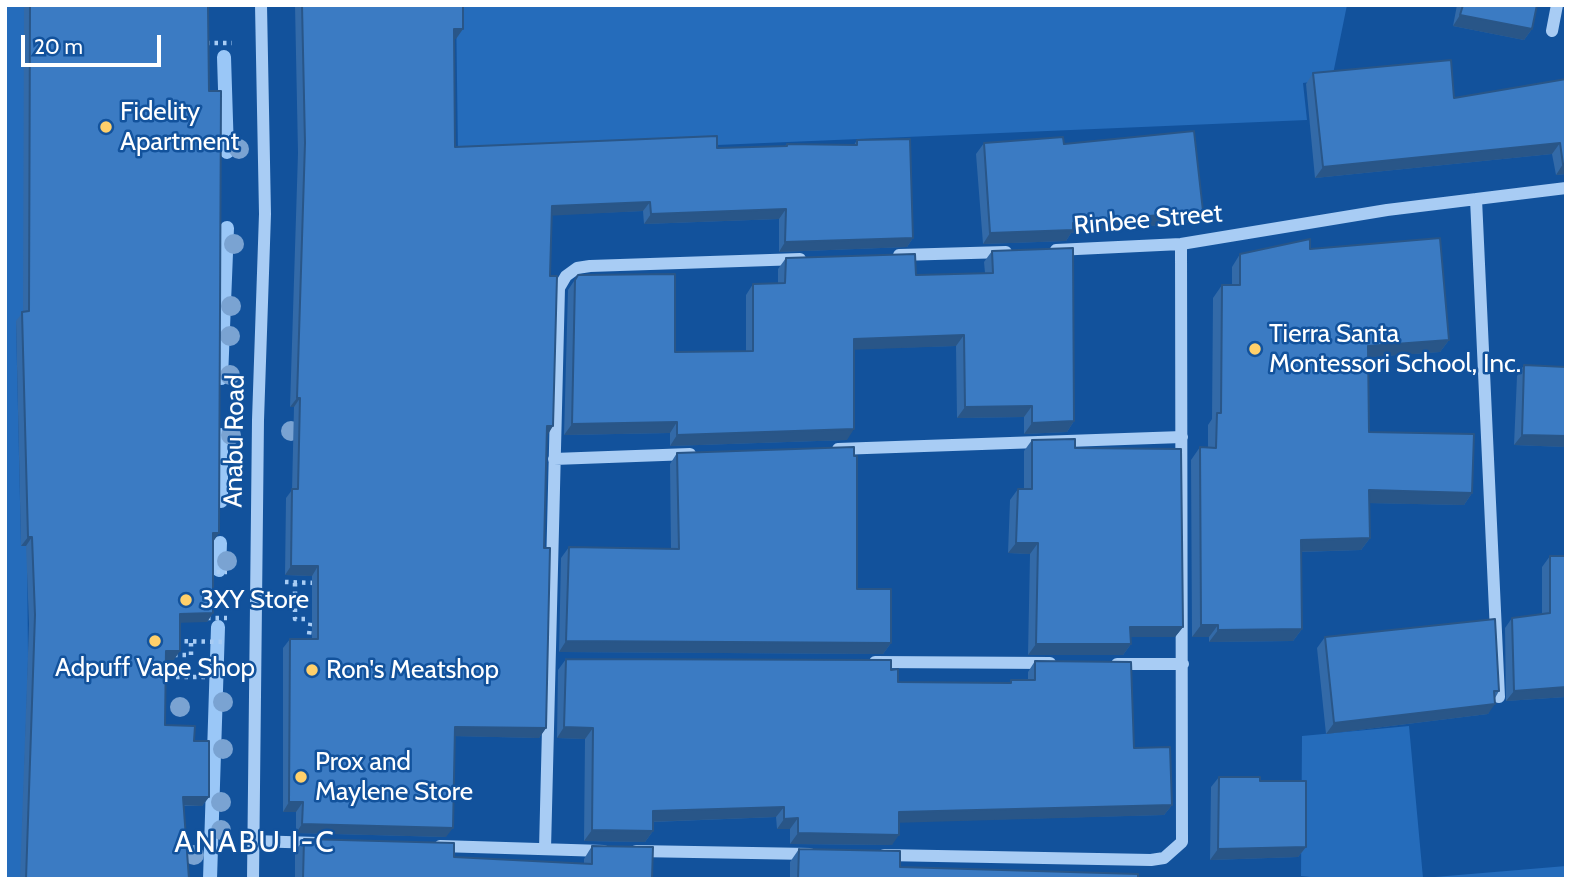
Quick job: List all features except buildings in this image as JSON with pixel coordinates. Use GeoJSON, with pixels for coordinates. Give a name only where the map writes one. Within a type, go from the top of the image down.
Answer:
{"type":"FeatureCollection","features":[{"type":"Feature","properties":{"kind":"street","name":"Anabu Road"},"geometry":{"type":"LineString","coordinates":[[253,879],[258,420],[265,214],[261,5]]}},
{"type":"Feature","properties":{"kind":"street"},"geometry":{"type":"LineString","coordinates":[[1552,31],[1557,5]]}},
{"type":"Feature","properties":{"kind":"street","name":"Rinbee Street"},"geometry":{"type":"LineString","coordinates":[[1049,250],[1181,244],[1374,212],[1566,188]]}},
{"type":"Feature","properties":{"kind":"street"},"geometry":{"type":"LineString","coordinates":[[1476,199],[1499,697]]}},
{"type":"Feature","properties":{"kind":"street"},"geometry":{"type":"LineString","coordinates":[[876,855],[1164,858],[1182,842],[1185,830],[1181,244]]}},
{"type":"Feature","properties":{"kind":"street"},"geometry":{"type":"LineString","coordinates":[[882,256],[1021,251]]}},
{"type":"Feature","properties":{"kind":"street"},"geometry":{"type":"LineString","coordinates":[[545,849],[559,288],[566,276],[577,268],[590,266],[813,258]]}},
{"type":"Feature","properties":{"kind":"street"},"geometry":{"type":"LineString","coordinates":[[819,449],[1182,437]]}},
{"type":"Feature","properties":{"kind":"street"},"geometry":{"type":"LineString","coordinates":[[554,458],[708,453]]}},
{"type":"Feature","properties":{"kind":"street"},"geometry":{"type":"LineString","coordinates":[[550,661],[563,661]]}},
{"type":"Feature","properties":{"kind":"street"},"geometry":{"type":"LineString","coordinates":[[866,662],[1059,663]]}},
{"type":"Feature","properties":{"kind":"street"},"geometry":{"type":"LineString","coordinates":[[1100,663],[1183,664]]}},
{"type":"Feature","properties":{"kind":"street"},"geometry":{"type":"LineString","coordinates":[[254,841],[334,843]]}},
{"type":"Feature","properties":{"kind":"street"},"geometry":{"type":"LineString","coordinates":[[427,845],[614,851]]}},
{"type":"Feature","properties":{"kind":"street"},"geometry":{"type":"LineString","coordinates":[[628,851],[821,854]]}},
{"type":"Feature","properties":{"kind":"path"},"geometry":{"type":"LineString","coordinates":[[200,43],[262,43]]}},
{"type":"Feature","properties":{"kind":"path"},"geometry":{"type":"LineString","coordinates":[[295,583],[295,619],[310,619],[310,644],[296,643]]}},
{"type":"Feature","properties":{"kind":"path"},"geometry":{"type":"LineString","coordinates":[[312,583],[325,583]]}},
{"type":"Feature","properties":{"kind":"path"},"geometry":{"type":"LineString","coordinates":[[174,641],[227,642]]}},
{"type":"Feature","properties":{"kind":"path"},"geometry":{"type":"LineString","coordinates":[[174,655],[191,655],[191,641]]}},
{"type":"Feature","properties":{"kind":"path"},"geometry":{"type":"LineString","coordinates":[[176,677],[225,677]]}},
{"type":"Feature","properties":{"kind":"shaded area"},"geometry":{"type":"Polygon","coordinates":[[[5,5],[25,5],[24,320],[16,321],[21,545],[27,546],[28,659],[21,879],[5,879],[5,5]]]}},
{"type":"Feature","properties":{"kind":"shaded area"},"geometry":{"type":"Polygon","coordinates":[[[456,5],[1347,5],[1332,79],[1303,83],[1307,120],[458,156],[456,5]]]}},
{"type":"Feature","properties":{"kind":"shaded area"},"geometry":{"type":"Polygon","coordinates":[[[1409,726],[1423,878],[1566,866],[1566,879],[1329,879],[1301,876],[1302,736],[1409,726]]]}},
{"type":"Feature","properties":{"kind":"waterway"},"geometry":{"type":"LineString","coordinates":[[224,57],[227,152]]}},
{"type":"Feature","properties":{"kind":"waterway"},"geometry":{"type":"LineString","coordinates":[[221,378],[227,228]]}},
{"type":"Feature","properties":{"kind":"waterway"},"geometry":{"type":"LineString","coordinates":[[221,435],[221,501]]}},
{"type":"Feature","properties":{"kind":"waterway"},"geometry":{"type":"LineString","coordinates":[[219,570],[220,543]]}},
{"type":"Feature","properties":{"kind":"waterway"},"geometry":{"type":"LineString","coordinates":[[210,879],[218,627]]}},
{"type":"Feature","properties":{"kind":"place","name":"Fidelity Apartment"},"geometry":{"type":"Point","coordinates":[106,127]}},
{"type":"Feature","properties":{"kind":"place","name":"Tierra Santa Montessori School, Inc."},"geometry":{"type":"Point","coordinates":[1255,349]}},
{"type":"Feature","properties":{"kind":"place","name":"3XY Store"},"geometry":{"type":"Point","coordinates":[186,600]}},
{"type":"Feature","properties":{"kind":"place","name":"Adpuff Vape Shop"},"geometry":{"type":"Point","coordinates":[155,641]}},
{"type":"Feature","properties":{"kind":"place","name":"Ron's Meatshop"},"geometry":{"type":"Point","coordinates":[312,670]}},
{"type":"Feature","properties":{"kind":"place","name":"Prox and Maylene Store"},"geometry":{"type":"Point","coordinates":[301,777]}},
{"type":"Feature","properties":{"kind":"district","name":"ANABU I-C"},"geometry":{"type":"Point","coordinates":[255,843]}}]}
